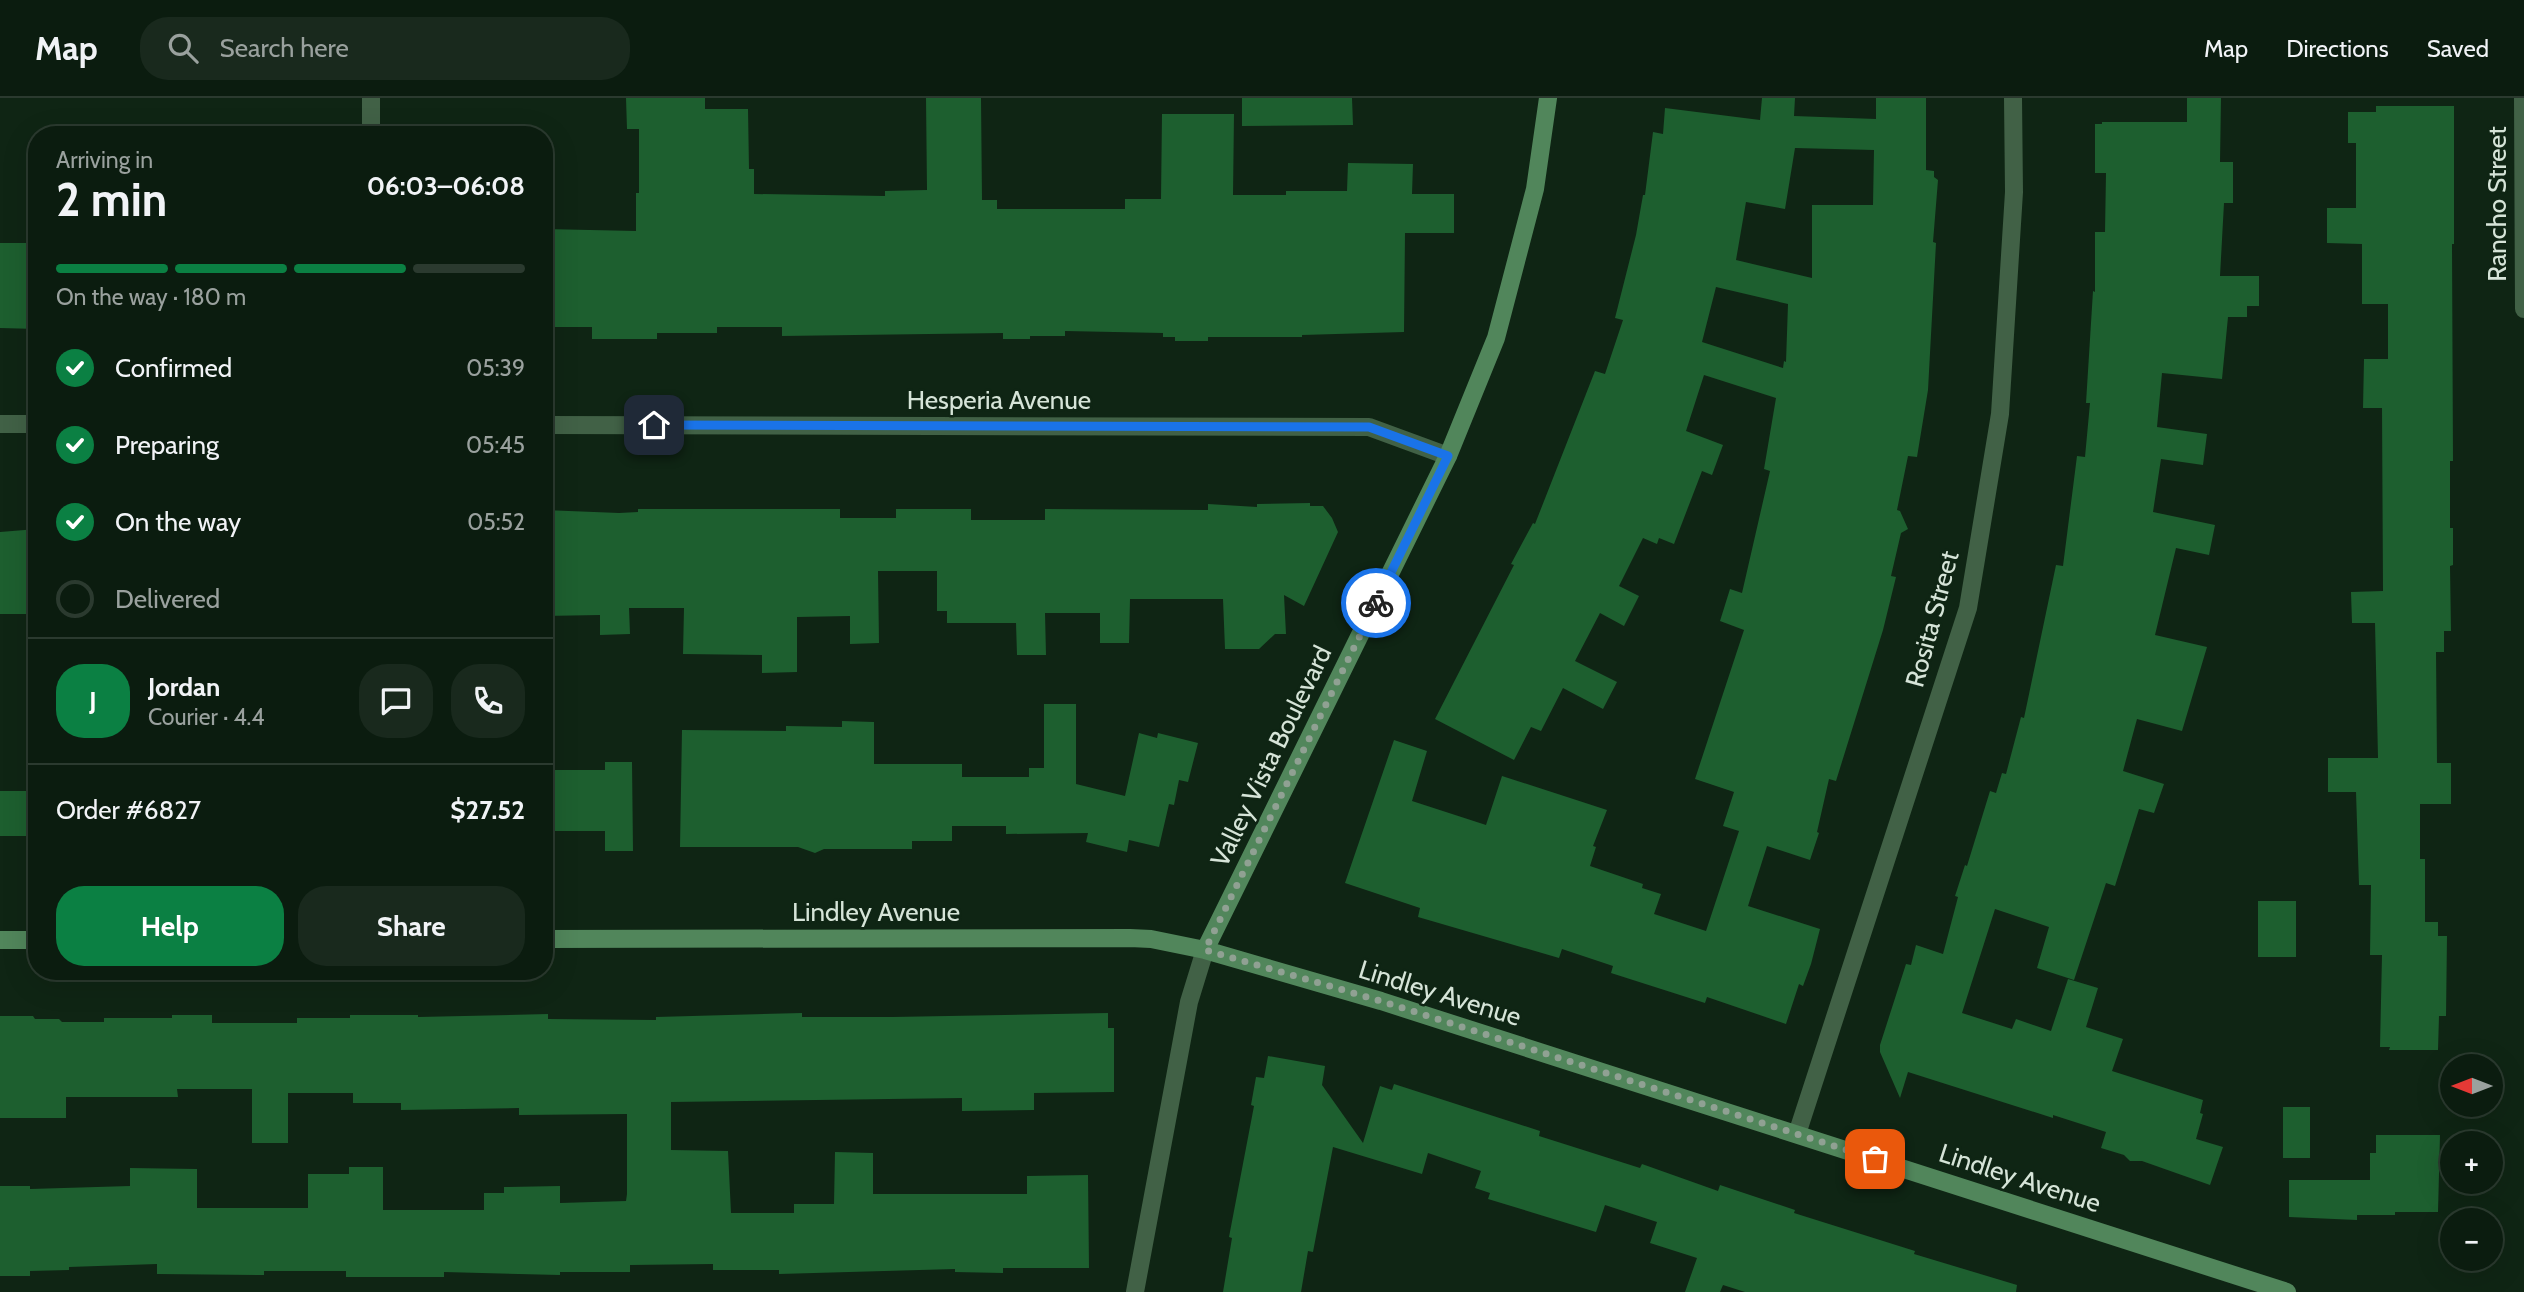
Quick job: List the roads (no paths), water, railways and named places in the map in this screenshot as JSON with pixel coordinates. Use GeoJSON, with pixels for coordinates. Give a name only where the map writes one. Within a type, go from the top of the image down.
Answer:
{"type":"FeatureCollection","features":[{"type":"Feature","properties":{"kind":"street"},"geometry":{"type":"LineString","coordinates":[[371,98],[371,126]]}},
{"type":"Feature","properties":{"kind":"street","name":"Valley Vista Boulevard"},"geometry":{"type":"LineString","coordinates":[[1135,1292],[1189,1002],[1205,950],[1448,456],[1496,338],[1535,189],[1548,98]]}},
{"type":"Feature","properties":{"kind":"street","name":"Rosita Street"},"geometry":{"type":"LineString","coordinates":[[1797,1134],[1968,608],[2000,414],[2014,192],[2013,98]]}},
{"type":"Feature","properties":{"kind":"street","name":"Rancho Street"},"geometry":{"type":"LineString","coordinates":[[2523,98],[2524,309]]}},
{"type":"Feature","properties":{"kind":"street"},"geometry":{"type":"LineString","coordinates":[[0,424],[28,424]]}},
{"type":"Feature","properties":{"kind":"street","name":"Hesperia Avenue"},"geometry":{"type":"LineString","coordinates":[[553,425],[1369,427],[1448,456]]}},
{"type":"Feature","properties":{"kind":"street","name":"Lindley Avenue"},"geometry":{"type":"LineString","coordinates":[[553,939],[1152,939],[1205,950],[1381,1001],[2287,1292]]}},
{"type":"Feature","properties":{"kind":"street"},"geometry":{"type":"LineString","coordinates":[[0,940],[28,940]]}}]}
